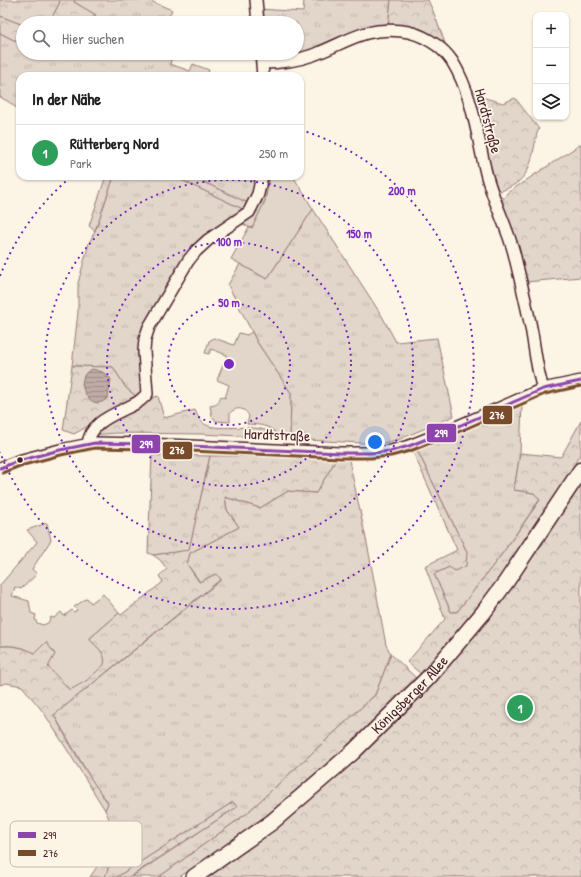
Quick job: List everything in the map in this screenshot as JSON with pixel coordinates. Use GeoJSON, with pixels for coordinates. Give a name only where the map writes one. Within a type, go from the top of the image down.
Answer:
{"type":"FeatureCollection","features":[{"type":"Feature","properties":{"kind":"main road","name":"Königsberger Allee"},"geometry":{"type":"LineString","coordinates":[[194,877],[272,822],[353,752],[429,677],[506,582],[581,470]]}},
{"type":"Feature","properties":{"kind":"street"},"geometry":{"type":"LineString","coordinates":[[256,0],[257,16]]}},
{"type":"Feature","properties":{"kind":"street","name":"Hardtstraße"},"geometry":{"type":"LineString","coordinates":[[304,58],[358,35],[380,30],[405,31],[421,36],[440,48],[451,60],[462,81],[474,119],[486,174],[513,251],[527,306],[543,389]]}},
{"type":"Feature","properties":{"kind":"street"},"geometry":{"type":"LineString","coordinates":[[262,60],[263,72]]}},
{"type":"Feature","properties":{"kind":"street","name":"Hardtstraße"},"geometry":{"type":"LineString","coordinates":[[270,60],[282,63],[296,60]]}},
{"type":"Feature","properties":{"kind":"street"},"geometry":{"type":"LineString","coordinates":[[88,445],[88,437],[94,428],[103,421],[139,402],[147,394],[144,352],[145,339],[149,327],[196,251],[208,240],[249,212],[258,194],[261,180]]}},
{"type":"Feature","properties":{"kind":"street","name":"Hardtstraße"},"geometry":{"type":"LineString","coordinates":[[0,468],[18,461],[95,443],[340,453],[371,453],[391,451],[409,446],[454,428],[543,389],[581,381]]}},
{"type":"Feature","properties":{"kind":"green space"},"geometry":{"type":"Polygon","coordinates":[[[0,0],[60,0],[53,16],[16,16],[16,22],[0,16],[0,0]]]}},
{"type":"Feature","properties":{"kind":"green space"},"geometry":{"type":"Polygon","coordinates":[[[60,0],[75,0],[74,2],[96,15],[53,16],[60,0]]]}},
{"type":"Feature","properties":{"kind":"green space"},"geometry":{"type":"Polygon","coordinates":[[[75,0],[148,0],[172,10],[169,16],[94,16],[95,15],[74,2],[75,0]]]}},
{"type":"Feature","properties":{"kind":"green space"},"geometry":{"type":"Polygon","coordinates":[[[304,0],[391,0],[388,26],[304,55],[304,16],[260,16],[260,9],[303,12],[304,0]]]}},
{"type":"Feature","properties":{"kind":"green space"},"geometry":{"type":"Polygon","coordinates":[[[391,0],[428,0],[445,43],[414,27],[388,26],[391,0]]]}},
{"type":"Feature","properties":{"kind":"green space"},"geometry":{"type":"Polygon","coordinates":[[[0,16],[16,22],[16,40],[0,33],[0,16]]]}},
{"type":"Feature","properties":{"kind":"green space"},"geometry":{"type":"Polygon","coordinates":[[[0,33],[16,40],[16,60],[171,60],[170,64],[190,71],[193,64],[209,70],[208,72],[16,72],[16,108],[0,97],[0,33]]]}},
{"type":"Feature","properties":{"kind":"green space"},"geometry":{"type":"Polygon","coordinates":[[[474,90],[478,96],[503,103],[515,98],[539,129],[531,161],[524,175],[519,181],[501,191],[497,189],[471,93],[474,90]]]}},
{"type":"Feature","properties":{"kind":"green space"},"geometry":{"type":"Polygon","coordinates":[[[581,144],[581,277],[526,282],[516,244],[501,202],[507,193],[581,144]]]}},
{"type":"Feature","properties":{"kind":"green space"},"geometry":{"type":"Polygon","coordinates":[[[105,180],[113,180],[95,231],[89,226],[105,180]]]}},
{"type":"Feature","properties":{"kind":"green space"},"geometry":{"type":"Polygon","coordinates":[[[113,180],[181,180],[247,211],[191,250],[141,332],[140,357],[142,396],[138,398],[126,388],[113,367],[72,366],[78,312],[78,283],[89,243],[95,231],[113,180]]]}},
{"type":"Feature","properties":{"kind":"green space"},"geometry":{"type":"Polygon","coordinates":[[[181,180],[199,180],[250,204],[247,211],[181,180]]]}},
{"type":"Feature","properties":{"kind":"green space"},"geometry":{"type":"Polygon","coordinates":[[[199,180],[259,180],[250,204],[199,180]]]}},
{"type":"Feature","properties":{"kind":"green space"},"geometry":{"type":"Polygon","coordinates":[[[263,180],[269,180],[265,201],[252,229],[243,224],[263,180]]]}},
{"type":"Feature","properties":{"kind":"green space"},"geometry":{"type":"Polygon","coordinates":[[[269,180],[295,180],[313,209],[267,279],[231,259],[249,227],[252,228],[265,201],[269,180]]]}},
{"type":"Feature","properties":{"kind":"green space"},"geometry":{"type":"Polygon","coordinates":[[[313,209],[382,316],[396,342],[437,338],[454,416],[400,439],[379,444],[290,439],[291,393],[257,342],[228,285],[240,264],[267,279],[313,209]]]}},
{"type":"Feature","properties":{"kind":"green space"},"geometry":{"type":"Polygon","coordinates":[[[252,332],[291,393],[290,439],[281,439],[270,428],[247,424],[249,416],[241,409],[235,409],[230,413],[230,422],[216,421],[212,416],[210,406],[218,403],[221,396],[225,398],[229,385],[217,380],[227,355],[211,349],[209,354],[205,353],[209,341],[214,338],[234,345],[239,333],[247,335],[252,332]]]}},
{"type":"Feature","properties":{"kind":"green space"},"geometry":{"type":"Polygon","coordinates":[[[72,366],[113,367],[126,388],[138,398],[74,434],[63,430],[72,366]],[[102,372],[85,374],[82,385],[102,401],[105,400],[107,375],[102,372]]]}},
{"type":"Feature","properties":{"kind":"green space"},"geometry":{"type":"Polygon","coordinates":[[[158,396],[164,418],[195,410],[199,418],[206,425],[216,427],[255,428],[271,433],[276,438],[202,434],[117,433],[93,435],[96,430],[148,399],[158,396]]]}},
{"type":"Feature","properties":{"kind":"green space"},"geometry":{"type":"Polygon","coordinates":[[[522,405],[520,453],[514,490],[534,493],[540,499],[502,554],[457,612],[451,612],[434,574],[449,567],[467,552],[417,450],[522,405]]]}},
{"type":"Feature","properties":{"kind":"green space"},"geometry":{"type":"Polygon","coordinates":[[[581,421],[581,454],[542,516],[500,578],[421,674],[407,662],[445,619],[425,566],[457,550],[412,450],[417,450],[467,552],[466,566],[455,571],[449,567],[434,574],[451,612],[457,612],[502,554],[540,500],[534,493],[514,490],[520,453],[561,457],[581,421]]]}},
{"type":"Feature","properties":{"kind":"green space"},"geometry":{"type":"Polygon","coordinates":[[[152,455],[210,456],[189,551],[153,555],[148,553],[152,455]]]}},
{"type":"Feature","properties":{"kind":"green space"},"geometry":{"type":"Polygon","coordinates":[[[210,456],[337,458],[316,493],[288,491],[260,508],[225,497],[227,510],[239,527],[190,553],[187,564],[199,582],[216,574],[221,579],[54,715],[79,760],[108,803],[105,810],[44,713],[22,686],[6,683],[0,685],[0,646],[18,647],[35,653],[46,641],[55,654],[104,658],[100,650],[90,640],[90,638],[119,613],[121,615],[163,582],[159,576],[167,569],[160,560],[153,555],[189,550],[210,456]]]}},
{"type":"Feature","properties":{"kind":"green space"},"geometry":{"type":"Polygon","coordinates":[[[337,458],[349,460],[368,548],[386,645],[391,654],[375,695],[246,814],[159,877],[131,877],[237,807],[233,802],[142,861],[142,821],[110,821],[105,810],[108,802],[95,786],[54,715],[221,580],[216,574],[200,582],[187,564],[190,553],[239,527],[227,510],[225,497],[260,508],[288,491],[316,493],[337,458]]]}},
{"type":"Feature","properties":{"kind":"green space"},"geometry":{"type":"Polygon","coordinates":[[[581,482],[581,877],[207,877],[285,820],[359,758],[435,682],[512,586],[545,540],[581,482]]]}},
{"type":"Feature","properties":{"kind":"green space"},"geometry":{"type":"Polygon","coordinates":[[[47,523],[51,540],[32,569],[37,574],[21,589],[15,587],[12,596],[29,601],[31,613],[36,615],[35,619],[37,623],[43,625],[48,623],[51,617],[54,618],[61,612],[64,616],[72,610],[74,612],[77,610],[74,607],[87,598],[91,603],[103,594],[119,613],[90,638],[90,640],[103,654],[105,661],[104,665],[86,681],[70,690],[48,667],[55,654],[46,642],[35,653],[18,647],[0,646],[0,585],[37,542],[27,530],[47,523]]]}},
{"type":"Feature","properties":{"kind":"green space"},"geometry":{"type":"Polygon","coordinates":[[[391,654],[416,678],[354,742],[280,805],[205,861],[179,877],[159,877],[246,814],[375,695],[391,654]]]}},
{"type":"Feature","properties":{"kind":"green space"},"geometry":{"type":"Polygon","coordinates":[[[233,802],[237,807],[130,877],[117,877],[132,867],[142,867],[142,861],[233,802]]]}},
{"type":"Feature","properties":{"kind":"green space"},"geometry":{"type":"Polygon","coordinates":[[[97,867],[109,867],[105,877],[90,877],[97,867]]]}},
{"type":"Feature","properties":{"kind":"green space"},"geometry":{"type":"Polygon","coordinates":[[[109,867],[132,867],[117,877],[105,877],[109,867]]]}},
{"type":"Feature","properties":{"kind":"shaded area"},"geometry":{"type":"Polygon","coordinates":[[[93,369],[102,372],[111,379],[108,397],[101,402],[95,402],[89,399],[85,394],[83,386],[83,379],[86,373],[93,369]]]}},
{"type":"Feature","properties":{"kind":"transit line","name":"299"},"geometry":{"type":"LineString","coordinates":[[0,468],[18,461],[95,443],[340,453],[371,453],[391,451],[409,446],[454,428],[543,389],[581,381]]}},
{"type":"Feature","properties":{"kind":"transit line","name":"276"},"geometry":{"type":"LineString","coordinates":[[2,473],[20,466],[95,448],[340,458],[371,458],[391,456],[410,451],[456,433],[545,394],[581,386]]}},
{"type":"Feature","properties":{"kind":"place","name":"Rütterberg Nord"},"geometry":{"type":"Point","coordinates":[520,708]}}]}
